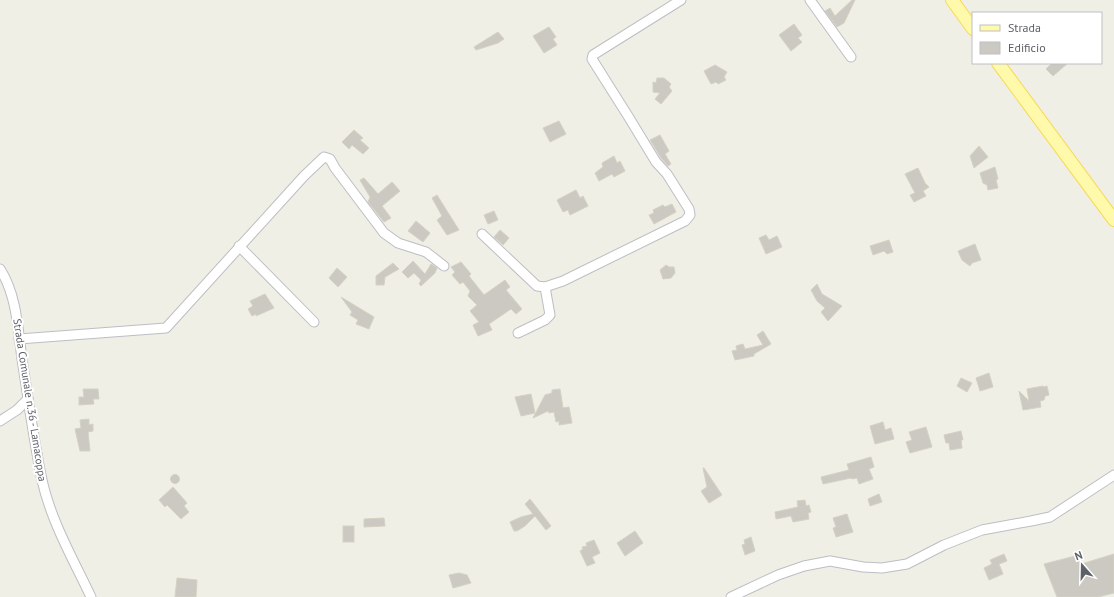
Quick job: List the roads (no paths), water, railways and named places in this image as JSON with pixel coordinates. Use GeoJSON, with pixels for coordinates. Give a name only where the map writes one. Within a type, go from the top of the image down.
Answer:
{"type":"FeatureCollection","features":[{"type":"Feature","properties":{"kind":"main road"},"geometry":{"type":"LineString","coordinates":[[952,0],[972,28]]}},
{"type":"Feature","properties":{"kind":"main road"},"geometry":{"type":"LineString","coordinates":[[999,64],[1114,220]]}},
{"type":"Feature","properties":{"kind":"street"},"geometry":{"type":"LineString","coordinates":[[482,234],[537,286],[546,288],[685,221],[690,215],[689,209],[667,174],[656,162],[592,59],[593,55],[681,0]]}},
{"type":"Feature","properties":{"kind":"street"},"geometry":{"type":"LineString","coordinates":[[810,0],[851,57]]}},
{"type":"Feature","properties":{"kind":"street"},"geometry":{"type":"LineString","coordinates":[[19,338],[166,328],[239,246],[304,176],[324,157],[330,159],[384,233],[398,243],[426,252],[444,266]]}},
{"type":"Feature","properties":{"kind":"street"},"geometry":{"type":"LineString","coordinates":[[239,246],[314,322]]}},
{"type":"Feature","properties":{"kind":"street","name":"Strada Comunale n.36 - Lamacoppa"},"geometry":{"type":"LineString","coordinates":[[0,269],[6,278],[14,302],[28,399],[43,482],[52,514],[92,597]]}},
{"type":"Feature","properties":{"kind":"street"},"geometry":{"type":"LineString","coordinates":[[518,332],[545,320],[550,315],[546,288]]}},
{"type":"Feature","properties":{"kind":"street"},"geometry":{"type":"LineString","coordinates":[[0,420],[16,410],[28,399]]}},
{"type":"Feature","properties":{"kind":"street"},"geometry":{"type":"LineString","coordinates":[[731,597],[778,575],[804,566],[830,560],[863,567],[882,568],[907,564],[944,544],[982,530],[1050,517],[1114,474]]}}]}
